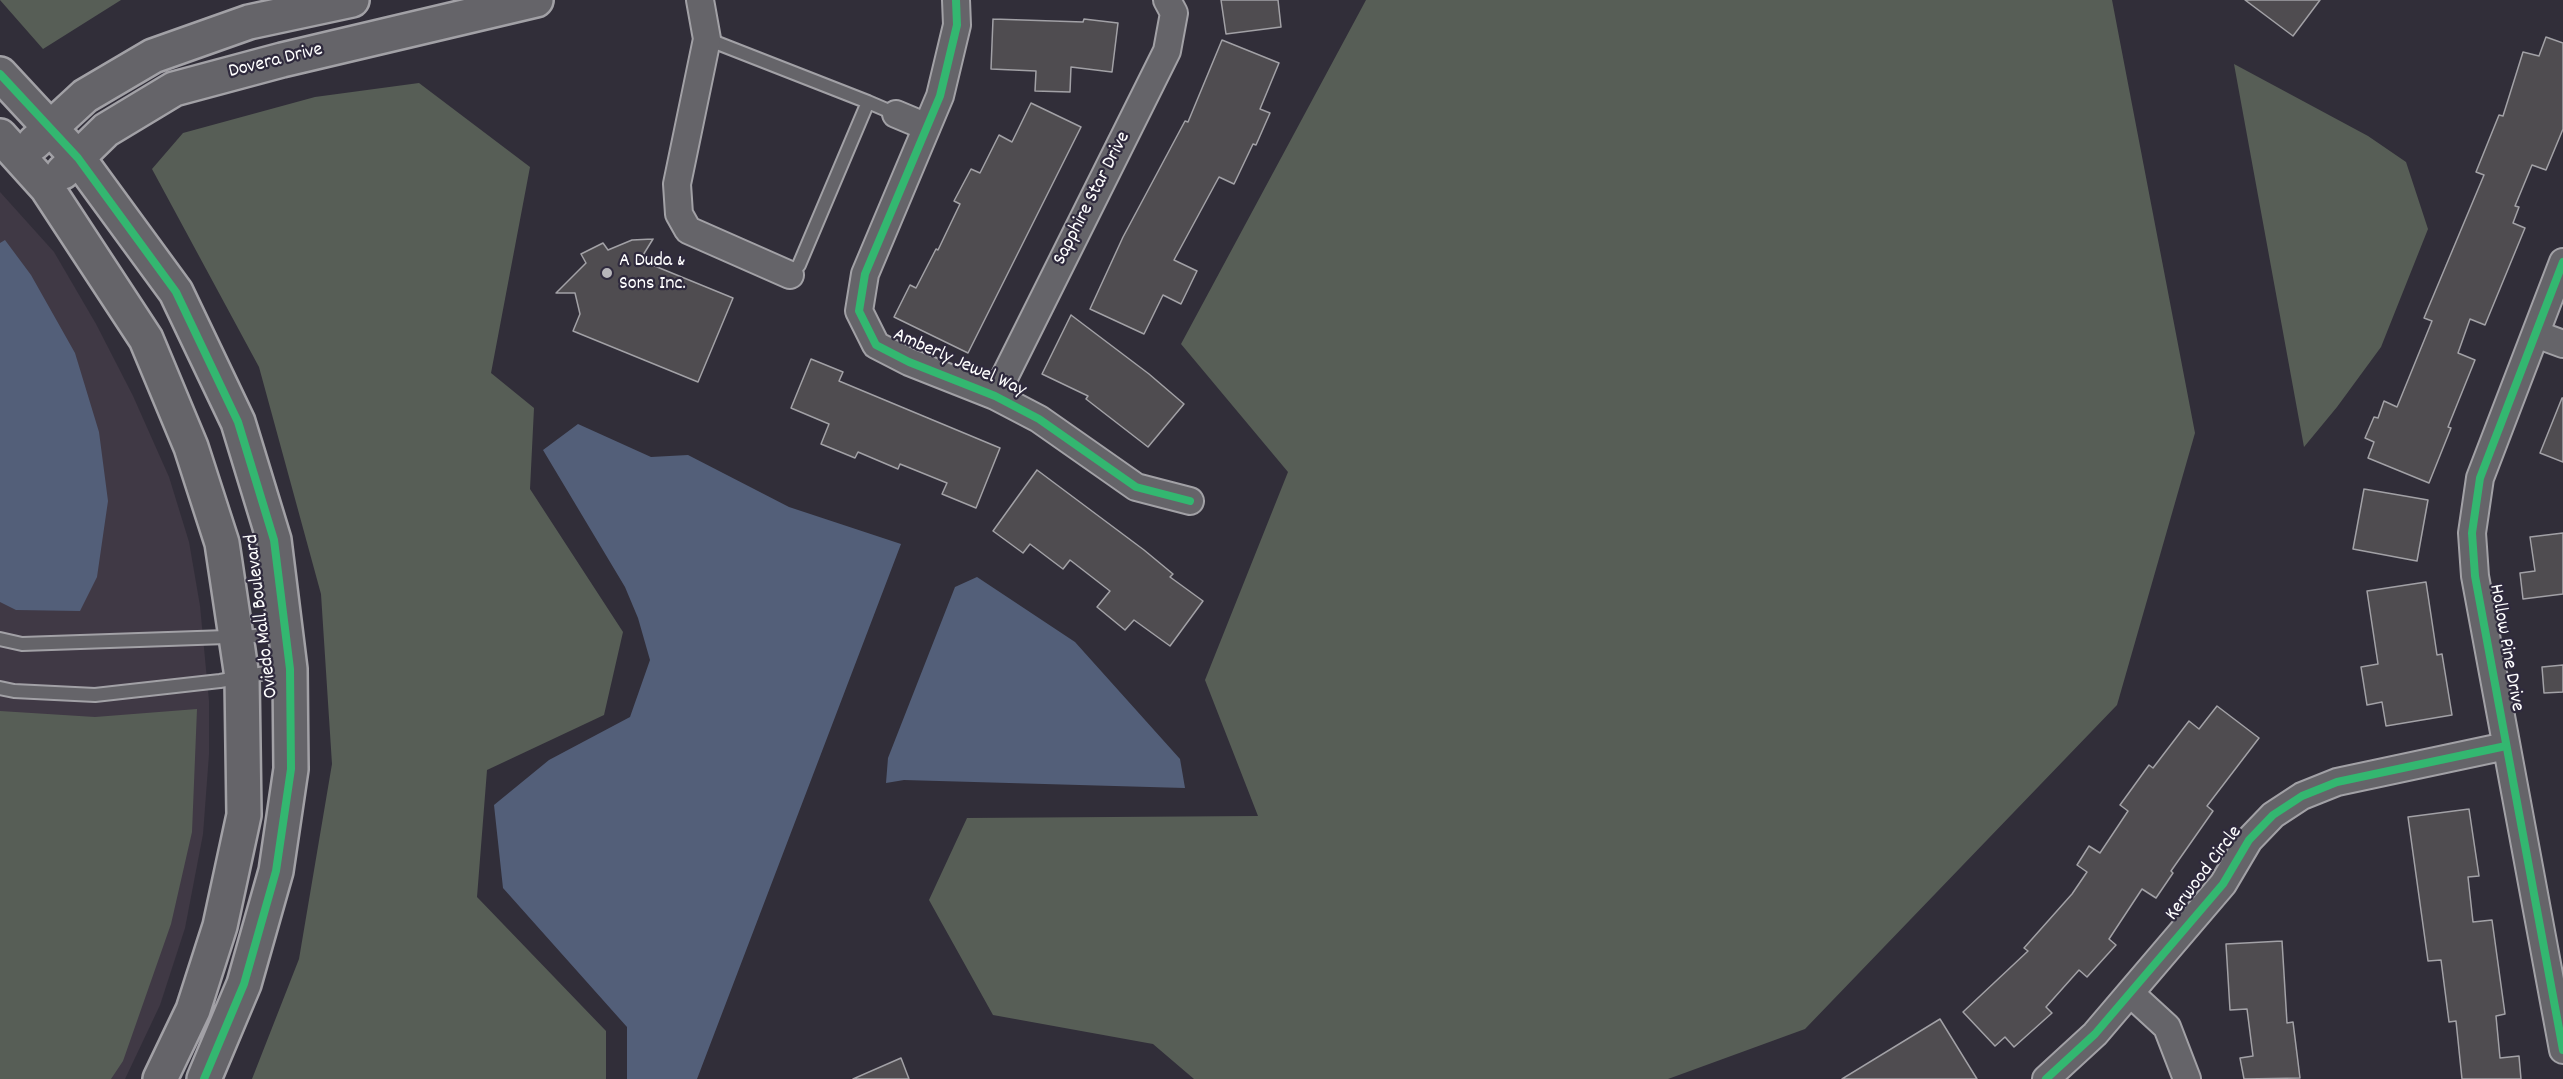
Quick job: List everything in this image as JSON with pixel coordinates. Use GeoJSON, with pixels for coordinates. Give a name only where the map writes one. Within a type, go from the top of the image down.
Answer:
{"type":"FeatureCollection","features":[{"type":"Feature","properties":{"kind":"street"},"geometry":{"type":"LineString","coordinates":[[9,146],[49,129],[85,96],[153,56],[249,22],[352,0]]}},
{"type":"Feature","properties":{"kind":"street","name":"Dovera Drive"},"geometry":{"type":"LineString","coordinates":[[47,188],[106,130],[174,89],[282,60],[536,0]]}},
{"type":"Feature","properties":{"kind":"street"},"geometry":{"type":"LineString","coordinates":[[700,0],[707,39],[677,184],[680,214],[688,230],[790,275]]}},
{"type":"Feature","properties":{"kind":"street","name":"Amberly Jewel Way"},"geometry":{"type":"LineString","coordinates":[[956,0],[957,25],[940,96],[865,274],[860,311],[876,345],[909,362],[995,396],[1039,419],[1136,487],[1190,501]]}},
{"type":"Feature","properties":{"kind":"street","name":"Sapphire Star Drive"},"geometry":{"type":"LineString","coordinates":[[995,396],[1167,51],[1174,13],[1167,0]]}},
{"type":"Feature","properties":{"kind":"street","name":"Oviedo Mall Boulevard"},"geometry":{"type":"LineString","coordinates":[[0,74],[78,158],[176,292],[238,423],[274,540],[290,669],[291,769],[276,871],[244,984],[204,1079]]}},
{"type":"Feature","properties":{"kind":"street"},"geometry":{"type":"LineString","coordinates":[[896,114],[927,127]]}},
{"type":"Feature","properties":{"kind":"street","name":"Oviedo Mall Boulevard"},"geometry":{"type":"LineString","coordinates":[[9,146],[47,188],[146,339],[191,447],[222,543],[242,677],[244,814],[220,927],[192,1010],[160,1079]]}},
{"type":"Feature","properties":{"kind":"street","name":"Hollow Pine Drive"},"geometry":{"type":"LineString","coordinates":[[2563,262],[2480,478],[2472,533],[2475,576],[2563,1050]]}},
{"type":"Feature","properties":{"kind":"street"},"geometry":{"type":"LineString","coordinates":[[2536,334],[2563,344]]}},
{"type":"Feature","properties":{"kind":"street","name":"Kerwood Circle"},"geometry":{"type":"LineString","coordinates":[[2046,1079],[2095,1034],[2223,884],[2249,840],[2273,814],[2302,796],[2337,782],[2506,746]]}},
{"type":"Feature","properties":{"kind":"street"},"geometry":{"type":"LineString","coordinates":[[2130,993],[2167,1027],[2187,1079]]}},
{"type":"Feature","properties":{"kind":"lane"},"geometry":{"type":"LineString","coordinates":[[707,39],[896,114]]}},
{"type":"Feature","properties":{"kind":"lane"},"geometry":{"type":"LineString","coordinates":[[790,275],[800,265],[868,102]]}},
{"type":"Feature","properties":{"kind":"lane"},"geometry":{"type":"LineString","coordinates":[[0,639],[22,644],[286,635]]}},
{"type":"Feature","properties":{"kind":"lane"},"geometry":{"type":"LineString","coordinates":[[0,688],[14,691],[95,695],[290,669]]}},
{"type":"Feature","properties":{"kind":"shaded area"},"geometry":{"type":"Polygon","coordinates":[[[0,0],[121,0],[43,49],[0,0]]]}},
{"type":"Feature","properties":{"kind":"shaded area"},"geometry":{"type":"Polygon","coordinates":[[[1366,0],[2112,0],[2195,433],[2117,705],[1805,1029],[1668,1079],[1194,1079],[1153,1044],[993,1015],[929,900],[967,818],[1258,816],[1205,680],[1288,472],[1181,344],[1366,0]]]}},
{"type":"Feature","properties":{"kind":"shaded area"},"geometry":{"type":"Polygon","coordinates":[[[2234,64],[2368,136],[2406,162],[2428,229],[2381,347],[2304,447],[2234,64]]]}},
{"type":"Feature","properties":{"kind":"shaded area"},"geometry":{"type":"Polygon","coordinates":[[[419,83],[530,167],[491,373],[534,408],[530,489],[623,632],[604,715],[487,770],[477,897],[606,1031],[606,1079],[252,1079],[299,959],[332,764],[321,594],[259,367],[152,169],[183,133],[315,97],[419,83]]]}},
{"type":"Feature","properties":{"kind":"shaded area"},"geometry":{"type":"Polygon","coordinates":[[[0,192],[54,252],[96,324],[133,396],[169,477],[189,542],[200,606],[209,701],[209,754],[203,834],[185,928],[160,1005],[125,1079],[0,1079],[0,192]]]}},
{"type":"Feature","properties":{"kind":"shaded area"},"geometry":{"type":"Polygon","coordinates":[[[197,709],[192,832],[171,924],[123,1061],[111,1079],[0,1079],[0,711],[95,717],[197,709]]]}},
{"type":"Feature","properties":{"kind":"water"},"geometry":{"type":"Polygon","coordinates":[[[5,240],[31,275],[75,353],[99,432],[108,501],[97,577],[80,611],[16,610],[0,602],[0,243],[5,240]]]}},
{"type":"Feature","properties":{"kind":"water"},"geometry":{"type":"Polygon","coordinates":[[[578,424],[651,457],[688,455],[789,507],[901,544],[697,1079],[627,1079],[627,1027],[503,888],[494,805],[549,760],[630,717],[650,660],[638,618],[625,587],[543,450],[578,424]]]}},
{"type":"Feature","properties":{"kind":"water"},"geometry":{"type":"Polygon","coordinates":[[[977,577],[1075,642],[1180,759],[1185,788],[904,780],[886,783],[888,758],[955,587],[977,577]]]}},
{"type":"Feature","properties":{"kind":"building"},"geometry":{"type":"Polygon","coordinates":[[[1221,0],[1278,0],[1281,27],[1226,34],[1221,0]]]}},
{"type":"Feature","properties":{"kind":"building"},"geometry":{"type":"Polygon","coordinates":[[[2245,0],[2320,0],[2293,36],[2245,0]]]}},
{"type":"Feature","properties":{"kind":"building"},"geometry":{"type":"Polygon","coordinates":[[[993,19],[1083,22],[1084,19],[1118,23],[1112,72],[1071,67],[1070,92],[1035,91],[1036,71],[991,69],[993,19]]]}},
{"type":"Feature","properties":{"kind":"building"},"geometry":{"type":"Polygon","coordinates":[[[2546,37],[2563,43],[2563,129],[2546,170],[2532,165],[2515,206],[2519,207],[2513,223],[2525,228],[2485,325],[2470,319],[2458,353],[2475,360],[2448,427],[2451,428],[2429,483],[2368,458],[2374,442],[2365,438],[2374,417],[2378,418],[2384,401],[2397,407],[2432,321],[2424,318],[2484,175],[2476,172],[2499,115],[2503,116],[2523,52],[2539,56],[2546,37]]]}},
{"type":"Feature","properties":{"kind":"building"},"geometry":{"type":"Polygon","coordinates":[[[1222,40],[1279,63],[1260,109],[1270,113],[1256,145],[1253,144],[1234,184],[1219,177],[1174,260],[1197,271],[1181,304],[1163,295],[1144,334],[1090,309],[1123,237],[1185,121],[1188,122],[1222,40]]]}},
{"type":"Feature","properties":{"kind":"building"},"geometry":{"type":"Polygon","coordinates":[[[1031,103],[1081,127],[968,353],[894,317],[910,285],[916,288],[936,249],[938,250],[960,204],[954,201],[971,169],[980,173],[999,135],[1012,142],[1031,103]]]}},
{"type":"Feature","properties":{"kind":"building"},"geometry":{"type":"Polygon","coordinates":[[[653,239],[640,260],[733,298],[698,382],[573,331],[580,314],[575,293],[556,293],[586,263],[581,254],[603,243],[608,250],[632,240],[653,239]]]}},
{"type":"Feature","properties":{"kind":"building"},"geometry":{"type":"Polygon","coordinates":[[[1071,315],[1149,374],[1184,404],[1148,447],[1086,399],[1088,396],[1042,374],[1071,315]]]}},
{"type":"Feature","properties":{"kind":"building"},"geometry":{"type":"Polygon","coordinates":[[[811,359],[843,372],[839,381],[1000,448],[976,508],[942,494],[947,483],[900,464],[898,469],[858,452],[855,458],[821,444],[829,424],[791,408],[811,359]]]}},
{"type":"Feature","properties":{"kind":"building"},"geometry":{"type":"Polygon","coordinates":[[[2563,398],[2563,462],[2540,453],[2563,398]]]}},
{"type":"Feature","properties":{"kind":"building"},"geometry":{"type":"Polygon","coordinates":[[[1037,470],[1144,550],[1173,574],[1170,577],[1203,601],[1170,646],[1134,620],[1125,630],[1097,607],[1110,591],[1070,560],[1063,569],[1030,544],[1023,553],[993,531],[1037,470]]]}},
{"type":"Feature","properties":{"kind":"building"},"geometry":{"type":"Polygon","coordinates":[[[2364,489],[2428,500],[2417,561],[2353,549],[2364,489]]]}},
{"type":"Feature","properties":{"kind":"building"},"geometry":{"type":"Polygon","coordinates":[[[2563,533],[2563,594],[2523,599],[2520,573],[2535,571],[2530,537],[2563,533]]]}},
{"type":"Feature","properties":{"kind":"building"},"geometry":{"type":"Polygon","coordinates":[[[2426,582],[2437,655],[2442,654],[2452,715],[2386,726],[2382,702],[2367,705],[2361,667],[2378,664],[2367,591],[2426,582]]]}},
{"type":"Feature","properties":{"kind":"building"},"geometry":{"type":"Polygon","coordinates":[[[2563,665],[2563,692],[2544,693],[2542,667],[2563,665]]]}},
{"type":"Feature","properties":{"kind":"building"},"geometry":{"type":"Polygon","coordinates":[[[2217,706],[2259,738],[2207,806],[2213,811],[2171,871],[2173,873],[2156,898],[2142,889],[2109,939],[2116,945],[2087,977],[2079,970],[2046,1007],[2052,1013],[2014,1047],[2005,1037],[1995,1046],[1963,1012],[2028,951],[2024,948],[2072,894],[2087,872],[2077,865],[2089,846],[2100,853],[2128,811],[2120,805],[2149,765],[2153,768],[2189,721],[2199,729],[2217,706]]]}},
{"type":"Feature","properties":{"kind":"building"},"geometry":{"type":"Polygon","coordinates":[[[2469,809],[2479,876],[2468,877],[2473,922],[2492,920],[2505,1014],[2496,1016],[2500,1058],[2519,1056],[2521,1079],[2462,1079],[2456,1021],[2449,1022],[2441,960],[2428,961],[2408,817],[2469,809]]]}},
{"type":"Feature","properties":{"kind":"building"},"geometry":{"type":"Polygon","coordinates":[[[2282,941],[2287,1023],[2293,1022],[2300,1078],[2244,1079],[2240,1058],[2253,1056],[2247,1009],[2230,1010],[2226,944],[2282,941]]]}},
{"type":"Feature","properties":{"kind":"building"},"geometry":{"type":"Polygon","coordinates":[[[1940,1019],[1977,1079],[1842,1079],[1940,1019]]]}},
{"type":"Feature","properties":{"kind":"building"},"geometry":{"type":"Polygon","coordinates":[[[901,1058],[909,1079],[853,1079],[901,1058]]]}},
{"type":"Feature","properties":{"kind":"cycle path"},"geometry":{"type":"LineString","coordinates":[[956,0],[957,25],[940,96],[865,274],[859,311],[876,345],[909,362],[995,396],[1039,419],[1136,487],[1190,501]]}},
{"type":"Feature","properties":{"kind":"cycle path"},"geometry":{"type":"LineString","coordinates":[[0,74],[78,158],[176,292],[238,422],[274,540],[290,669],[291,769],[276,871],[244,984],[204,1079]]}},
{"type":"Feature","properties":{"kind":"cycle path"},"geometry":{"type":"LineString","coordinates":[[2563,262],[2480,478],[2472,533],[2475,576],[2563,1050]]}},
{"type":"Feature","properties":{"kind":"cycle path"},"geometry":{"type":"LineString","coordinates":[[2046,1079],[2095,1034],[2223,884],[2249,840],[2273,815],[2302,796],[2337,782],[2506,746]]}},
{"type":"Feature","properties":{"kind":"place","name":"A Duda & Sons Inc."},"geometry":{"type":"Point","coordinates":[607,273]}}]}
